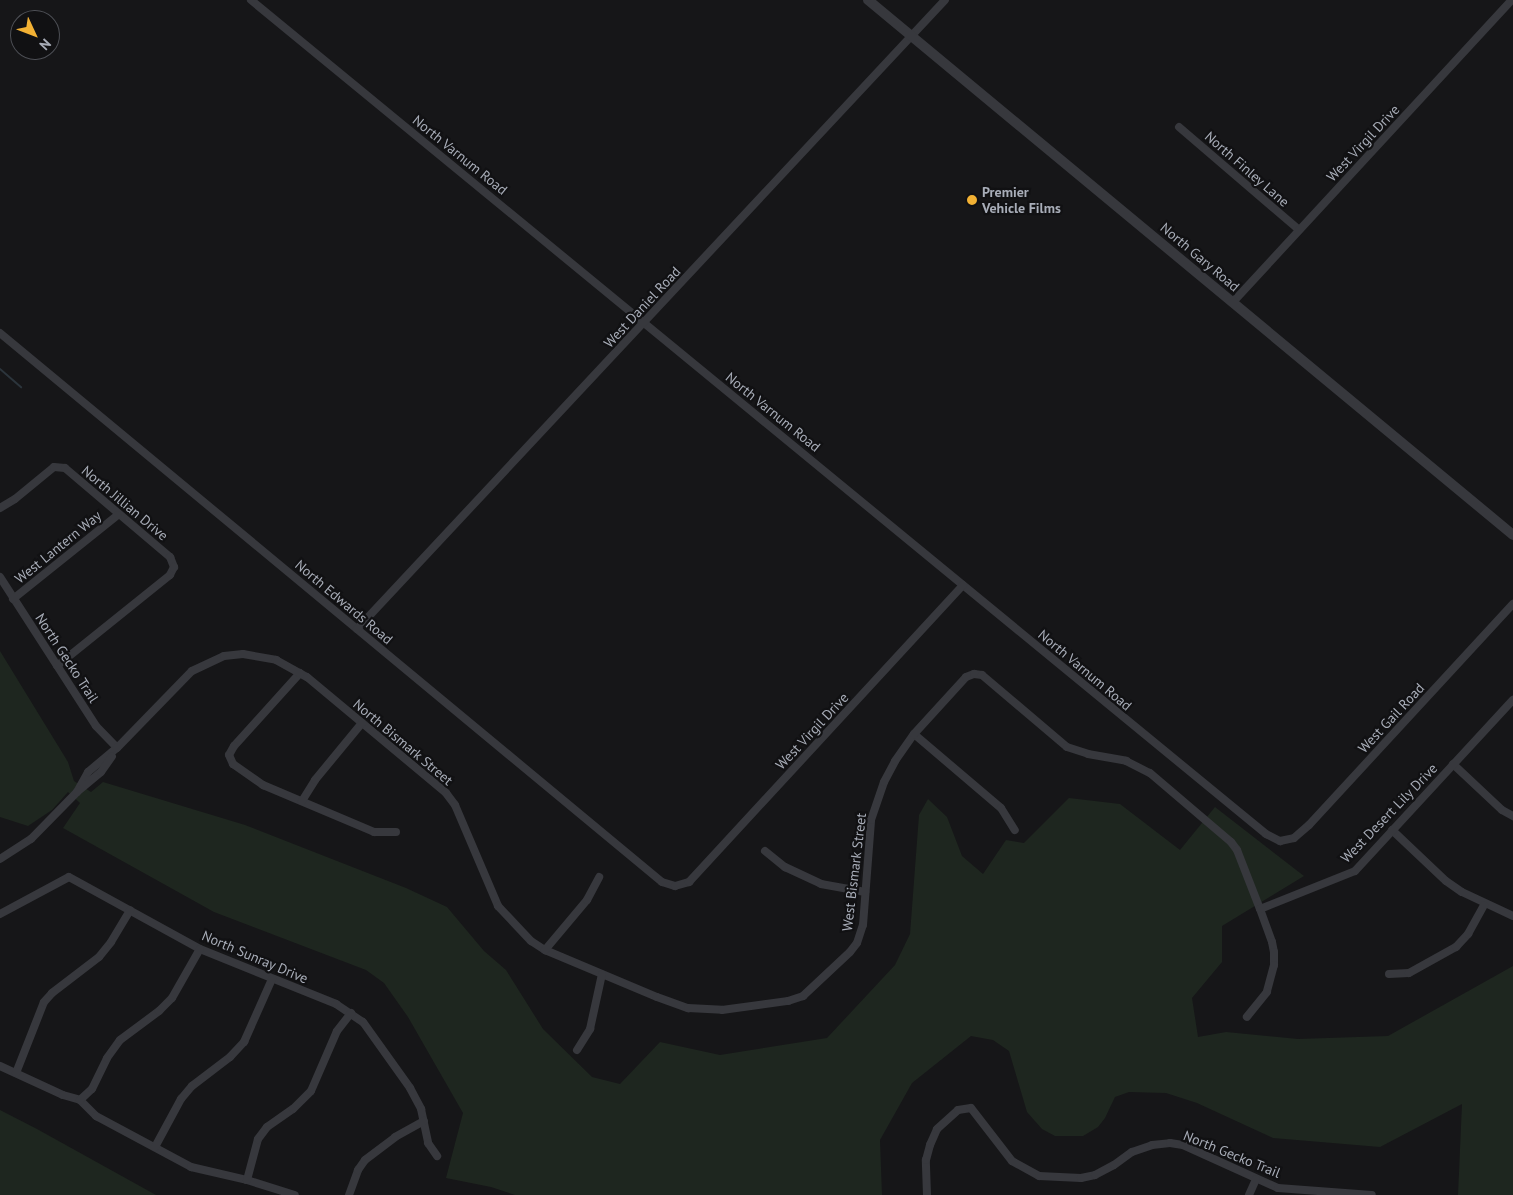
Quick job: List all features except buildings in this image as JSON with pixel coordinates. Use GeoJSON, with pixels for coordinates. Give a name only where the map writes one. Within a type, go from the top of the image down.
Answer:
{"type":"FeatureCollection","features":[{"type":"Feature","properties":{"kind":"street","name":"North Varnum Road"},"geometry":{"type":"LineString","coordinates":[[251,0],[1252,824],[1280,841]]}},
{"type":"Feature","properties":{"kind":"street","name":"North Gary Road"},"geometry":{"type":"LineString","coordinates":[[868,0],[1513,535]]}},
{"type":"Feature","properties":{"kind":"street","name":"West Daniel Road"},"geometry":{"type":"LineString","coordinates":[[357,629],[945,0]]}},
{"type":"Feature","properties":{"kind":"street","name":"West Virgil Drive"},"geometry":{"type":"LineString","coordinates":[[1233,302],[1512,0]]}},
{"type":"Feature","properties":{"kind":"street","name":"North Finley Lane"},"geometry":{"type":"LineString","coordinates":[[1179,127],[1299,230]]}},
{"type":"Feature","properties":{"kind":"street","name":"North Edwards Road"},"geometry":{"type":"LineString","coordinates":[[0,333],[662,882],[675,886]]}},
{"type":"Feature","properties":{"kind":"street","name":"North Jillian Drive"},"geometry":{"type":"LineString","coordinates":[[0,508],[15,499],[54,467],[65,468],[170,557],[174,567],[170,576],[57,666]]}},
{"type":"Feature","properties":{"kind":"street","name":"West Lantern Way"},"geometry":{"type":"LineString","coordinates":[[13,598],[118,514]]}},
{"type":"Feature","properties":{"kind":"street","name":"North Gecko Trail"},"geometry":{"type":"LineString","coordinates":[[0,577],[96,726],[117,748]]}},
{"type":"Feature","properties":{"kind":"street","name":"West Virgil Drive"},"geometry":{"type":"LineString","coordinates":[[675,886],[689,882],[963,585]]}},
{"type":"Feature","properties":{"kind":"street","name":"West Gail Road"},"geometry":{"type":"LineString","coordinates":[[1280,841],[1294,838],[1309,825],[1513,604]]}},
{"type":"Feature","properties":{"kind":"street","name":"North Bismark Street"},"geometry":{"type":"LineString","coordinates":[[117,748],[192,671],[208,661],[224,656],[264,656],[290,666],[446,793],[457,810],[498,906],[521,932],[545,950],[656,997]]}},
{"type":"Feature","properties":{"kind":"street"},"geometry":{"type":"LineString","coordinates":[[300,673],[229,755],[233,764],[262,785],[374,832],[396,832]]}},
{"type":"Feature","properties":{"kind":"street","name":"West Bismark Street"},"geometry":{"type":"LineString","coordinates":[[656,997],[688,1008],[706,1010],[788,1001],[803,996],[832,970],[857,943],[863,925],[871,820],[877,798],[895,760],[914,734],[966,678],[974,674],[982,675],[1067,747],[1082,753],[1126,761],[1150,773],[1231,842],[1237,850],[1260,909]]}},
{"type":"Feature","properties":{"kind":"street","name":"West Desert Lily Drive"},"geometry":{"type":"LineString","coordinates":[[1260,909],[1355,871],[1513,700]]}},
{"type":"Feature","properties":{"kind":"street"},"geometry":{"type":"LineString","coordinates":[[302,801],[315,780],[362,723]]}},
{"type":"Feature","properties":{"kind":"street"},"geometry":{"type":"LineString","coordinates":[[914,734],[1001,808],[1015,830]]}},
{"type":"Feature","properties":{"kind":"street"},"geometry":{"type":"LineString","coordinates":[[77,792],[88,772],[117,748]]}},
{"type":"Feature","properties":{"kind":"street"},"geometry":{"type":"LineString","coordinates":[[0,859],[31,839],[77,792],[94,779],[117,748]]}},
{"type":"Feature","properties":{"kind":"street"},"geometry":{"type":"LineString","coordinates":[[1453,764],[1502,810],[1513,816]]}},
{"type":"Feature","properties":{"kind":"street"},"geometry":{"type":"LineString","coordinates":[[88,772],[94,779]]}},
{"type":"Feature","properties":{"kind":"street"},"geometry":{"type":"LineString","coordinates":[[1392,830],[1446,881],[1484,905],[1513,916]]}},
{"type":"Feature","properties":{"kind":"street"},"geometry":{"type":"LineString","coordinates":[[765,851],[785,867],[821,884],[865,892]]}},
{"type":"Feature","properties":{"kind":"street","name":"North Sunray Drive"},"geometry":{"type":"LineString","coordinates":[[0,914],[51,889],[69,877],[200,949],[336,1004],[363,1022],[410,1088],[422,1109],[428,1143],[437,1156]]}},
{"type":"Feature","properties":{"kind":"street"},"geometry":{"type":"LineString","coordinates":[[545,950],[587,900],[599,877]]}},
{"type":"Feature","properties":{"kind":"street"},"geometry":{"type":"LineString","coordinates":[[1389,974],[1409,973],[1456,947],[1468,934],[1484,905]]}},
{"type":"Feature","properties":{"kind":"street"},"geometry":{"type":"LineString","coordinates":[[1247,1017],[1266,992],[1274,965],[1272,942],[1260,909]]}},
{"type":"Feature","properties":{"kind":"street"},"geometry":{"type":"LineString","coordinates":[[16,1073],[44,1002],[52,993],[99,957],[111,942],[130,910]]}},
{"type":"Feature","properties":{"kind":"street"},"geometry":{"type":"LineString","coordinates":[[80,1100],[92,1089],[107,1058],[120,1040],[160,1011],[172,998],[200,949]]}},
{"type":"Feature","properties":{"kind":"street"},"geometry":{"type":"LineString","coordinates":[[577,1050],[590,1029],[602,974]]}},
{"type":"Feature","properties":{"kind":"street"},"geometry":{"type":"LineString","coordinates":[[155,1147],[181,1099],[192,1086],[238,1050],[248,1035],[272,979]]}},
{"type":"Feature","properties":{"kind":"street"},"geometry":{"type":"LineString","coordinates":[[247,1180],[258,1139],[267,1127],[293,1110],[310,1091],[338,1031],[350,1013]]}},
{"type":"Feature","properties":{"kind":"street"},"geometry":{"type":"LineString","coordinates":[[0,1066],[62,1094],[80,1100],[96,1116],[191,1167],[247,1180],[295,1195]]}},
{"type":"Feature","properties":{"kind":"street","name":"North Gecko Trail"},"geometry":{"type":"LineString","coordinates":[[927,1195],[926,1160],[937,1129],[958,1110],[971,1108],[1012,1161],[1039,1176],[1081,1178],[1095,1175],[1114,1165],[1132,1152],[1152,1144],[1170,1143],[1183,1145],[1278,1188],[1372,1195]]}},
{"type":"Feature","properties":{"kind":"street"},"geometry":{"type":"LineString","coordinates":[[350,1195],[358,1170],[365,1160],[378,1149],[424,1121]]}},
{"type":"Feature","properties":{"kind":"street"},"geometry":{"type":"LineString","coordinates":[[1249,1195],[1256,1179]]}},
{"type":"Feature","properties":{"kind":"shaded area"},"geometry":{"type":"Polygon","coordinates":[[[0,651],[68,762],[74,781],[91,792],[103,782],[245,825],[406,888],[447,907],[484,951],[506,970],[543,1029],[592,1077],[620,1084],[660,1042],[720,1055],[827,1038],[895,965],[910,934],[919,815],[928,799],[947,817],[962,856],[983,874],[1006,840],[1024,843],[1069,798],[1120,804],[1180,850],[1215,807],[1304,876],[1222,926],[1222,962],[1192,998],[1198,1037],[1226,1032],[1298,1039],[1388,1036],[1513,966],[1513,1195],[1458,1195],[1462,1104],[1380,1147],[1273,1138],[1197,1103],[1166,1093],[1129,1092],[1115,1097],[1105,1118],[1098,1127],[1083,1136],[1055,1136],[1042,1129],[1027,1112],[1009,1051],[993,1040],[971,1036],[912,1083],[880,1140],[882,1195],[515,1195],[491,1187],[446,1178],[463,1113],[408,1017],[384,983],[366,970],[214,912],[63,828],[80,803],[68,792],[52,810],[28,826],[0,817],[0,651]]]}},
{"type":"Feature","properties":{"kind":"shaded area"},"geometry":{"type":"Polygon","coordinates":[[[0,1110],[37,1129],[156,1195],[0,1195],[0,1110]]]}},
{"type":"Feature","properties":{"kind":"waterway"},"geometry":{"type":"LineString","coordinates":[[0,369],[21,387]]}},
{"type":"Feature","properties":{"kind":"place","name":"Premier Vehicle Films"},"geometry":{"type":"Point","coordinates":[972,200]}}]}
